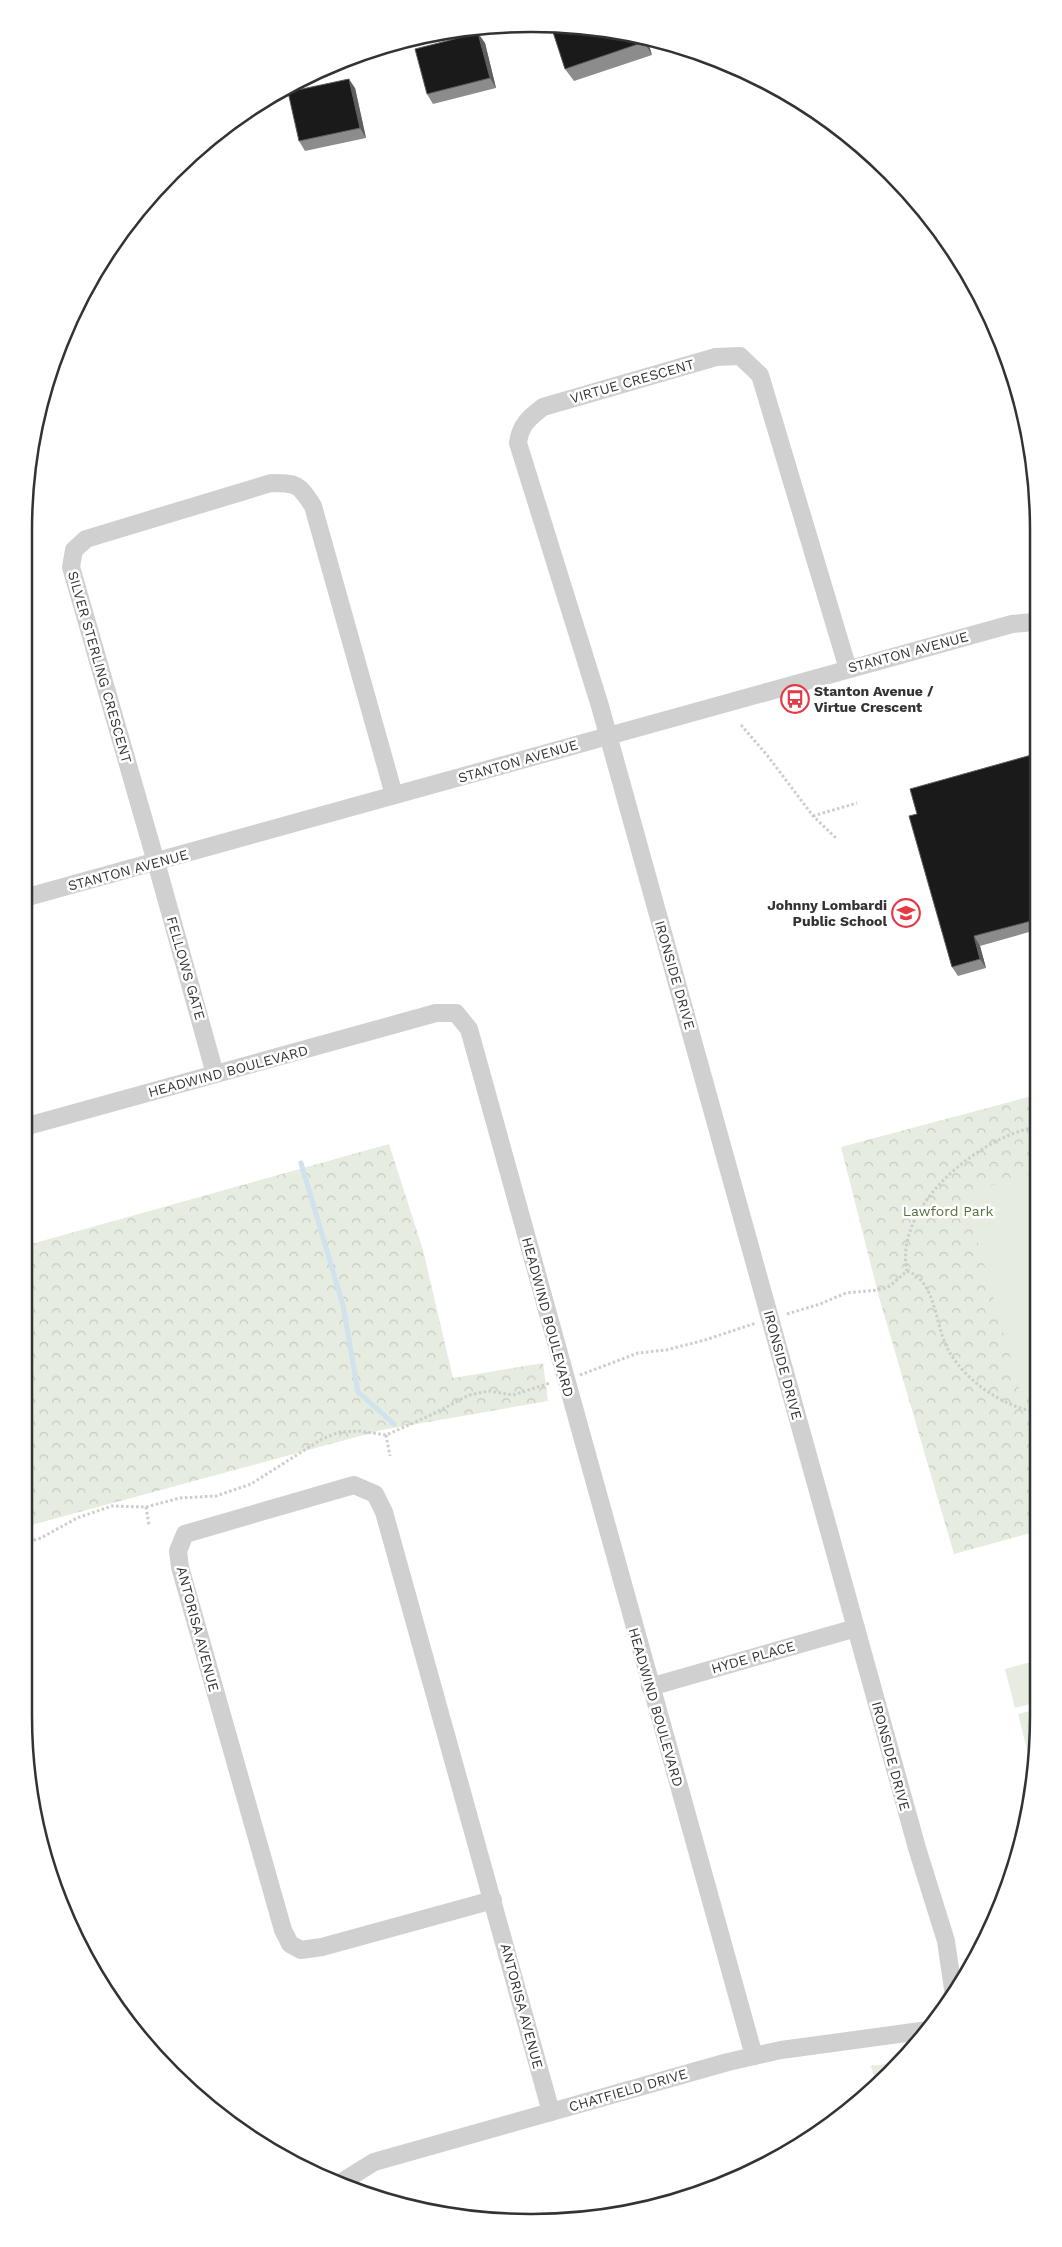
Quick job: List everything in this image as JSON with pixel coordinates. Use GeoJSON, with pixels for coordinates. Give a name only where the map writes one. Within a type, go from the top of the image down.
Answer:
{"type":"FeatureCollection","features":[{"type":"Feature","properties":{"kind":"street","name":"VIRTUE CRESCENT"},"geometry":{"type":"LineString","coordinates":[[608,735],[518,443],[519,432],[525,422],[543,407],[716,357],[740,356],[760,375],[848,669]]}},
{"type":"Feature","properties":{"kind":"street","name":"SILVER STERLING CRESCENT"},"geometry":{"type":"LineString","coordinates":[[156,862],[71,567],[74,550],[86,539],[271,483],[289,483],[302,488],[313,506],[394,795]]}},
{"type":"Feature","properties":{"kind":"street","name":"STANTON AVENUE"},"geometry":{"type":"LineString","coordinates":[[1012,624],[1030,615]]}},
{"type":"Feature","properties":{"kind":"street","name":"STANTON AVENUE"},"geometry":{"type":"LineString","coordinates":[[32,896],[1012,624],[1030,622]]}},
{"type":"Feature","properties":{"kind":"street","name":"IRONSIDE DRIVE"},"geometry":{"type":"LineString","coordinates":[[608,735],[917,1848],[946,1941],[952,1982]]}},
{"type":"Feature","properties":{"kind":"street","name":"FELLOWS GATE"},"geometry":{"type":"LineString","coordinates":[[156,862],[215,1074]]}},
{"type":"Feature","properties":{"kind":"street","name":"HEADWIND BOULEVARD"},"geometry":{"type":"LineString","coordinates":[[32,1125],[436,1013],[456,1013],[469,1029],[650,1687],[754,2056]]}},
{"type":"Feature","properties":{"kind":"street","name":"ANTORISA AVENUE"},"geometry":{"type":"LineString","coordinates":[[493,1900],[322,1947],[301,1950],[290,1944],[282,1930],[180,1567],[178,1551],[185,1534],[354,1485],[375,1494],[384,1512],[493,1900],[551,2112]]}},
{"type":"Feature","properties":{"kind":"street","name":"HYDE PLACE"},"geometry":{"type":"LineString","coordinates":[[650,1687],[856,1628]]}},
{"type":"Feature","properties":{"kind":"street","name":"CHATFIELD DRIVE"},"geometry":{"type":"LineString","coordinates":[[346,2179],[374,2162],[754,2056],[780,2050],[916,2032]]}},
{"type":"Feature","properties":{"kind":"path"},"geometry":{"type":"LineString","coordinates":[[741,725],[767,754],[813,816],[837,839]]}},
{"type":"Feature","properties":{"kind":"path"},"geometry":{"type":"LineString","coordinates":[[813,816],[857,803]]}},
{"type":"Feature","properties":{"kind":"path"},"geometry":{"type":"LineString","coordinates":[[907,1271],[904,1257],[908,1238],[926,1201],[950,1173],[988,1145],[1008,1135],[1030,1129]]}},
{"type":"Feature","properties":{"kind":"path"},"geometry":{"type":"LineString","coordinates":[[791,1313],[846,1293],[878,1290],[890,1286],[907,1271]]}},
{"type":"Feature","properties":{"kind":"path"},"geometry":{"type":"LineString","coordinates":[[907,1271],[917,1274],[925,1282],[940,1332],[950,1353],[961,1368],[982,1388],[1009,1403],[1030,1410]]}},
{"type":"Feature","properties":{"kind":"path"},"geometry":{"type":"LineString","coordinates":[[585,1374],[638,1353],[666,1350],[754,1324]]}},
{"type":"Feature","properties":{"kind":"path"},"geometry":{"type":"LineString","coordinates":[[32,1541],[41,1538],[77,1518],[112,1506],[146,1507],[180,1498],[216,1496],[251,1484],[322,1439],[340,1432],[359,1431],[386,1435],[430,1416],[469,1395],[490,1391],[513,1395],[546,1385]]}},
{"type":"Feature","properties":{"kind":"path"},"geometry":{"type":"LineString","coordinates":[[386,1435],[390,1456]]}},
{"type":"Feature","properties":{"kind":"path"},"geometry":{"type":"LineString","coordinates":[[146,1507],[149,1525]]}},
{"type":"Feature","properties":{"kind":"green space","name":"Lawford Park"},"geometry":{"type":"Polygon","coordinates":[[[1030,1097],[1030,1533],[954,1554],[879,1297],[841,1147],[1030,1097]]]}},
{"type":"Feature","properties":{"kind":"green space"},"geometry":{"type":"Polygon","coordinates":[[[389,1144],[423,1250],[453,1378],[543,1363],[548,1401],[382,1430],[32,1525],[32,1244],[389,1144]]]}},
{"type":"Feature","properties":{"kind":"green space"},"geometry":{"type":"Polygon","coordinates":[[[1030,1175],[1030,1388],[1020,1392],[964,1193],[1030,1175]]]}},
{"type":"Feature","properties":{"kind":"green space"},"geometry":{"type":"Polygon","coordinates":[[[1030,1662],[1030,1704],[1015,1708],[1005,1669],[1030,1662]]]}},
{"type":"Feature","properties":{"kind":"green space"},"geometry":{"type":"Polygon","coordinates":[[[1030,1711],[1028,1752],[1018,1714],[1030,1711]]]}},
{"type":"Feature","properties":{"kind":"green space"},"geometry":{"type":"Polygon","coordinates":[[[887,2064],[874,2077],[871,2066],[887,2064]]]}},
{"type":"Feature","properties":{"kind":"building"},"geometry":{"type":"Polygon","coordinates":[[[553,33],[596,37],[638,44],[565,69],[553,33]]]}},
{"type":"Feature","properties":{"kind":"building"},"geometry":{"type":"Polygon","coordinates":[[[479,36],[490,78],[427,94],[415,49],[456,39],[479,36]]]}},
{"type":"Feature","properties":{"kind":"building"},"geometry":{"type":"Polygon","coordinates":[[[349,79],[360,128],[299,141],[289,95],[301,89],[349,79]]]}},
{"type":"Feature","properties":{"kind":"building"},"geometry":{"type":"Polygon","coordinates":[[[1030,755],[1030,921],[974,936],[980,959],[952,967],[909,816],[917,814],[910,789],[1030,755]]]}},
{"type":"Feature","properties":{"kind":"waterway"},"geometry":{"type":"LineString","coordinates":[[301,1163],[343,1305],[358,1392],[394,1424]]}},
{"type":"Feature","properties":{"kind":"place","name":"Stanton Avenue / Virtue Crescent"},"geometry":{"type":"Point","coordinates":[795,699]}},
{"type":"Feature","properties":{"kind":"place","name":"Johnny Lombardi Public School"},"geometry":{"type":"Point","coordinates":[906,913]}}]}
